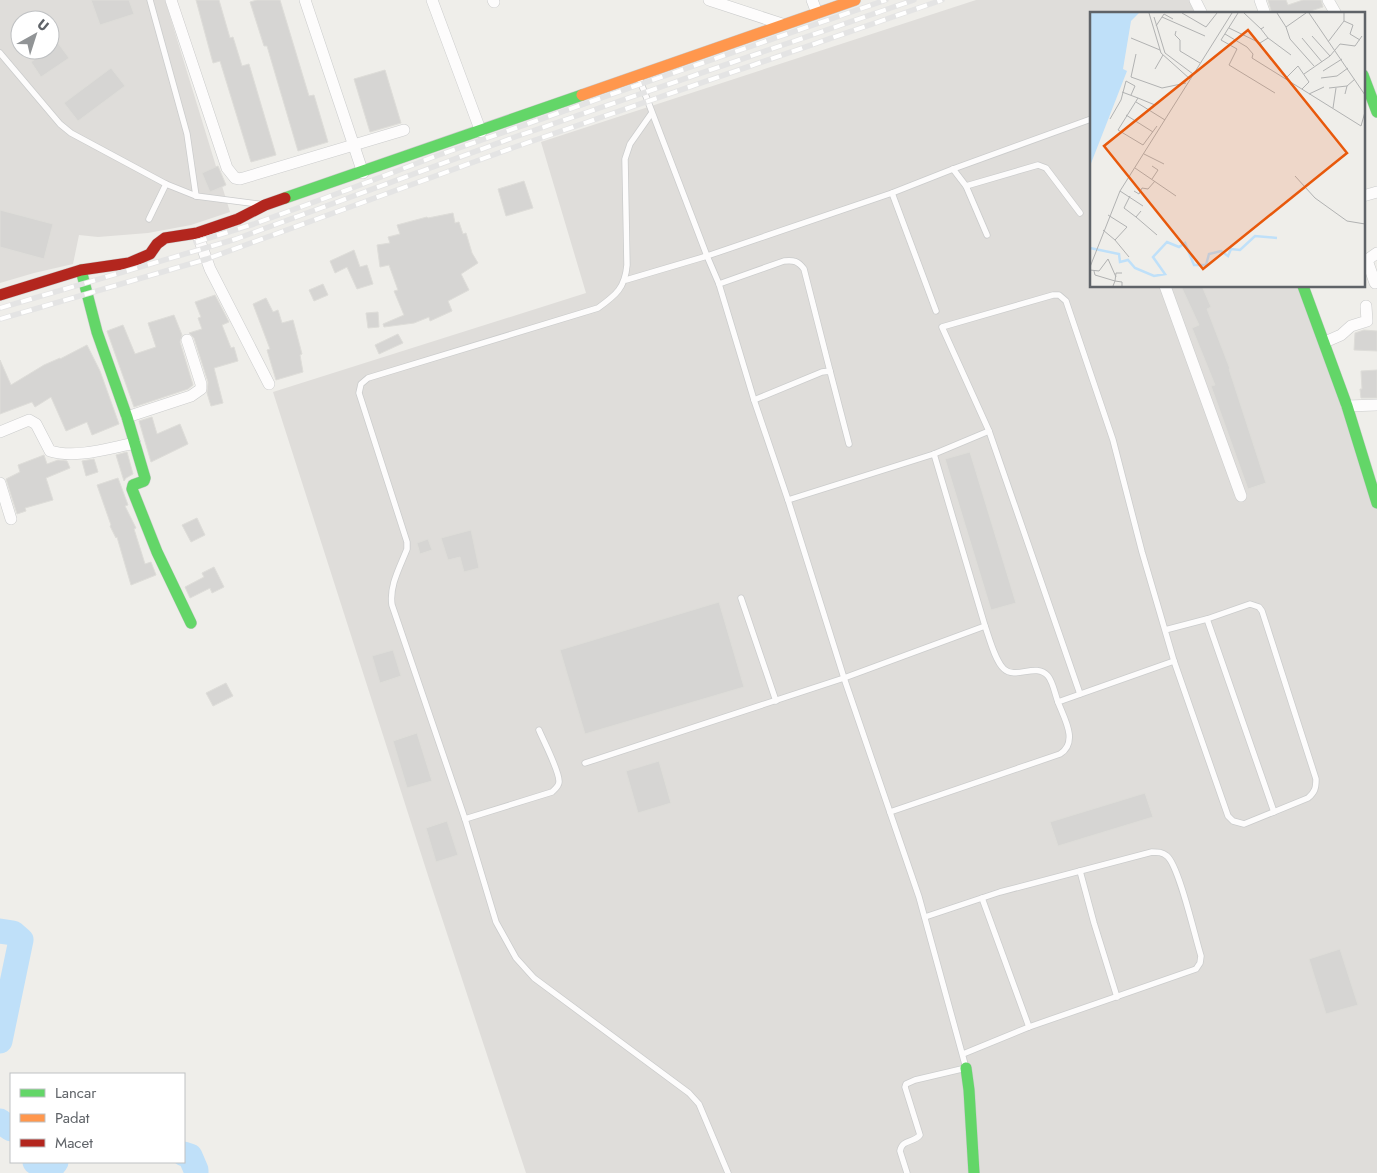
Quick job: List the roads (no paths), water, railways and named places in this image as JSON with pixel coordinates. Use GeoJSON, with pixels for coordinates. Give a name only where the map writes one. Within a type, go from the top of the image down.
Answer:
{"type":"FeatureCollection","features":[{"type":"Feature","properties":{"kind":"street"},"geometry":{"type":"LineString","coordinates":[[171,0],[227,168],[232,176],[240,179],[404,130]]}},
{"type":"Feature","properties":{"kind":"street"},"geometry":{"type":"LineString","coordinates":[[305,0],[363,173]]}},
{"type":"Feature","properties":{"kind":"street"},"geometry":{"type":"LineString","coordinates":[[432,0],[481,132]]}},
{"type":"Feature","properties":{"kind":"street"},"geometry":{"type":"LineString","coordinates":[[709,0],[782,24]]}},
{"type":"Feature","properties":{"kind":"street"},"geometry":{"type":"LineString","coordinates":[[812,0],[817,13]]}},
{"type":"Feature","properties":{"kind":"street"},"geometry":{"type":"LineString","coordinates":[[0,295],[81,270],[129,263],[150,254],[157,244],[165,238],[198,233],[238,219],[265,205],[481,132],[782,24],[855,0]]}},
{"type":"Feature","properties":{"kind":"street"},"geometry":{"type":"LineString","coordinates":[[1195,0],[1201,12]]}},
{"type":"Feature","properties":{"kind":"street"},"geometry":{"type":"LineString","coordinates":[[1260,0],[1264,12]]}},
{"type":"Feature","properties":{"kind":"street"},"geometry":{"type":"LineString","coordinates":[[1328,0],[1335,12]]}},
{"type":"Feature","properties":{"kind":"street"},"geometry":{"type":"LineString","coordinates":[[1364,78],[1377,112]]}},
{"type":"Feature","properties":{"kind":"street"},"geometry":{"type":"LineString","coordinates":[[1364,196],[1377,192]]}},
{"type":"Feature","properties":{"kind":"street"},"geometry":{"type":"LineString","coordinates":[[198,233],[210,268],[270,384]]}},
{"type":"Feature","properties":{"kind":"street"},"geometry":{"type":"LineString","coordinates":[[1375,283],[1367,260],[1377,254]]}},
{"type":"Feature","properties":{"kind":"street"},"geometry":{"type":"LineString","coordinates":[[81,270],[97,332],[127,417],[145,478],[144,481],[133,485],[132,489],[157,552],[191,624]]}},
{"type":"Feature","properties":{"kind":"street"},"geometry":{"type":"LineString","coordinates":[[1166,288],[1240,496]]}},
{"type":"Feature","properties":{"kind":"street"},"geometry":{"type":"LineString","coordinates":[[1304,288],[1347,406],[1377,502]]}},
{"type":"Feature","properties":{"kind":"street"},"geometry":{"type":"LineString","coordinates":[[1325,342],[1341,335],[1351,326],[1367,322],[1366,306]]}},
{"type":"Feature","properties":{"kind":"street"},"geometry":{"type":"LineString","coordinates":[[127,417],[191,396],[201,389],[187,340]]}},
{"type":"Feature","properties":{"kind":"street"},"geometry":{"type":"LineString","coordinates":[[1347,406],[1377,405]]}},
{"type":"Feature","properties":{"kind":"street"},"geometry":{"type":"LineString","coordinates":[[0,432],[29,420],[36,424],[50,451],[57,453],[82,453],[135,443]]}},
{"type":"Feature","properties":{"kind":"street"},"geometry":{"type":"LineString","coordinates":[[1364,461],[1377,459]]}},
{"type":"Feature","properties":{"kind":"street"},"geometry":{"type":"LineString","coordinates":[[0,483],[11,519]]}},
{"type":"Feature","properties":{"kind":"street"},"geometry":{"type":"LineString","coordinates":[[966,1068],[974,1173]]}},
{"type":"Feature","properties":{"kind":"lane"},"geometry":{"type":"LineString","coordinates":[[150,0],[187,134],[196,196]]}},
{"type":"Feature","properties":{"kind":"lane"},"geometry":{"type":"LineString","coordinates":[[0,53],[60,124],[71,133],[166,184],[196,196],[265,205]]}},
{"type":"Feature","properties":{"kind":"lane"},"geometry":{"type":"LineString","coordinates":[[638,76],[651,114],[719,284],[754,400],[788,500],[844,678],[925,917],[963,1054],[966,1068],[915,1080],[906,1084],[905,1087],[920,1135],[918,1138],[900,1147],[907,1173]]}},
{"type":"Feature","properties":{"kind":"lane"},"geometry":{"type":"LineString","coordinates":[[651,114],[630,144],[625,158],[626,280],[613,297],[598,308],[381,373],[368,378],[361,384],[359,392],[407,542],[407,549],[391,596],[392,605],[465,819],[496,922],[516,958],[534,978],[689,1093],[699,1104],[728,1173]]}},
{"type":"Feature","properties":{"kind":"lane"},"geometry":{"type":"LineString","coordinates":[[626,280],[707,256],[892,193],[1090,119]]}},
{"type":"Feature","properties":{"kind":"lane"},"geometry":{"type":"LineString","coordinates":[[966,186],[1038,165],[1046,168],[1080,212]]}},
{"type":"Feature","properties":{"kind":"lane"},"geometry":{"type":"LineString","coordinates":[[953,169],[966,186],[987,235]]}},
{"type":"Feature","properties":{"kind":"lane"},"geometry":{"type":"LineString","coordinates":[[149,219],[166,184]]}},
{"type":"Feature","properties":{"kind":"lane"},"geometry":{"type":"LineString","coordinates":[[892,193],[936,311]]}},
{"type":"Feature","properties":{"kind":"lane"},"geometry":{"type":"LineString","coordinates":[[719,284],[784,261],[793,260],[799,262],[804,269],[849,444]]}},
{"type":"Feature","properties":{"kind":"lane"},"geometry":{"type":"LineString","coordinates":[[1080,694],[989,431],[942,327],[1053,295],[1063,297],[1066,301],[1113,440],[1164,630],[1228,816],[1233,821],[1244,824],[1308,798],[1314,793],[1316,779],[1260,607],[1250,604],[1207,619],[1164,630]]}},
{"type":"Feature","properties":{"kind":"lane"},"geometry":{"type":"LineString","coordinates":[[754,400],[830,370]]}},
{"type":"Feature","properties":{"kind":"lane"},"geometry":{"type":"LineString","coordinates":[[788,500],[934,454],[989,431]]}},
{"type":"Feature","properties":{"kind":"lane"},"geometry":{"type":"LineString","coordinates":[[890,812],[1060,754],[1066,750],[1071,739],[1049,677],[1035,670],[1011,674],[1000,665],[985,626],[934,454]]}},
{"type":"Feature","properties":{"kind":"lane"},"geometry":{"type":"LineString","coordinates":[[741,598],[776,701]]}},
{"type":"Feature","properties":{"kind":"lane"},"geometry":{"type":"LineString","coordinates":[[1207,619],[1274,812]]}},
{"type":"Feature","properties":{"kind":"lane"},"geometry":{"type":"LineString","coordinates":[[585,763],[844,678],[985,626]]}},
{"type":"Feature","properties":{"kind":"lane"},"geometry":{"type":"LineString","coordinates":[[1058,702],[1174,661]]}},
{"type":"Feature","properties":{"kind":"lane"},"geometry":{"type":"LineString","coordinates":[[465,819],[552,792],[557,787],[559,783],[557,773],[539,730]]}},
{"type":"Feature","properties":{"kind":"lane"},"geometry":{"type":"LineString","coordinates":[[925,917],[982,898],[1080,871],[1152,852],[1161,853],[1168,857],[1172,863],[1185,899],[1201,956],[1200,963],[1196,969],[1029,1027],[963,1054]]}},
{"type":"Feature","properties":{"kind":"lane"},"geometry":{"type":"LineString","coordinates":[[1080,871],[1117,997]]}},
{"type":"Feature","properties":{"kind":"lane"},"geometry":{"type":"LineString","coordinates":[[982,898],[1029,1027]]}},
{"type":"Feature","properties":{"kind":"waterway"},"geometry":{"type":"LineString","coordinates":[[0,931],[13,933],[21,940],[0,1041]]}},
{"type":"Feature","properties":{"kind":"waterway"},"geometry":{"type":"LineString","coordinates":[[0,1121],[10,1128]]}},
{"type":"Feature","properties":{"kind":"waterway"},"geometry":{"type":"LineString","coordinates":[[185,1154],[190,1156],[196,1173]]}},
{"type":"Feature","properties":{"kind":"waterway"},"geometry":{"type":"LineString","coordinates":[[38,1163],[52,1167],[55,1163]]}},
{"type":"Feature","properties":{"kind":"railway"},"geometry":{"type":"LineString","coordinates":[[196,242],[254,224],[436,156],[886,0]]}},
{"type":"Feature","properties":{"kind":"railway"},"geometry":{"type":"LineString","coordinates":[[0,308],[236,239],[512,138],[914,0]]}},
{"type":"Feature","properties":{"kind":"railway"},"geometry":{"type":"LineString","coordinates":[[0,319],[207,259],[515,147],[942,0]]}}]}
